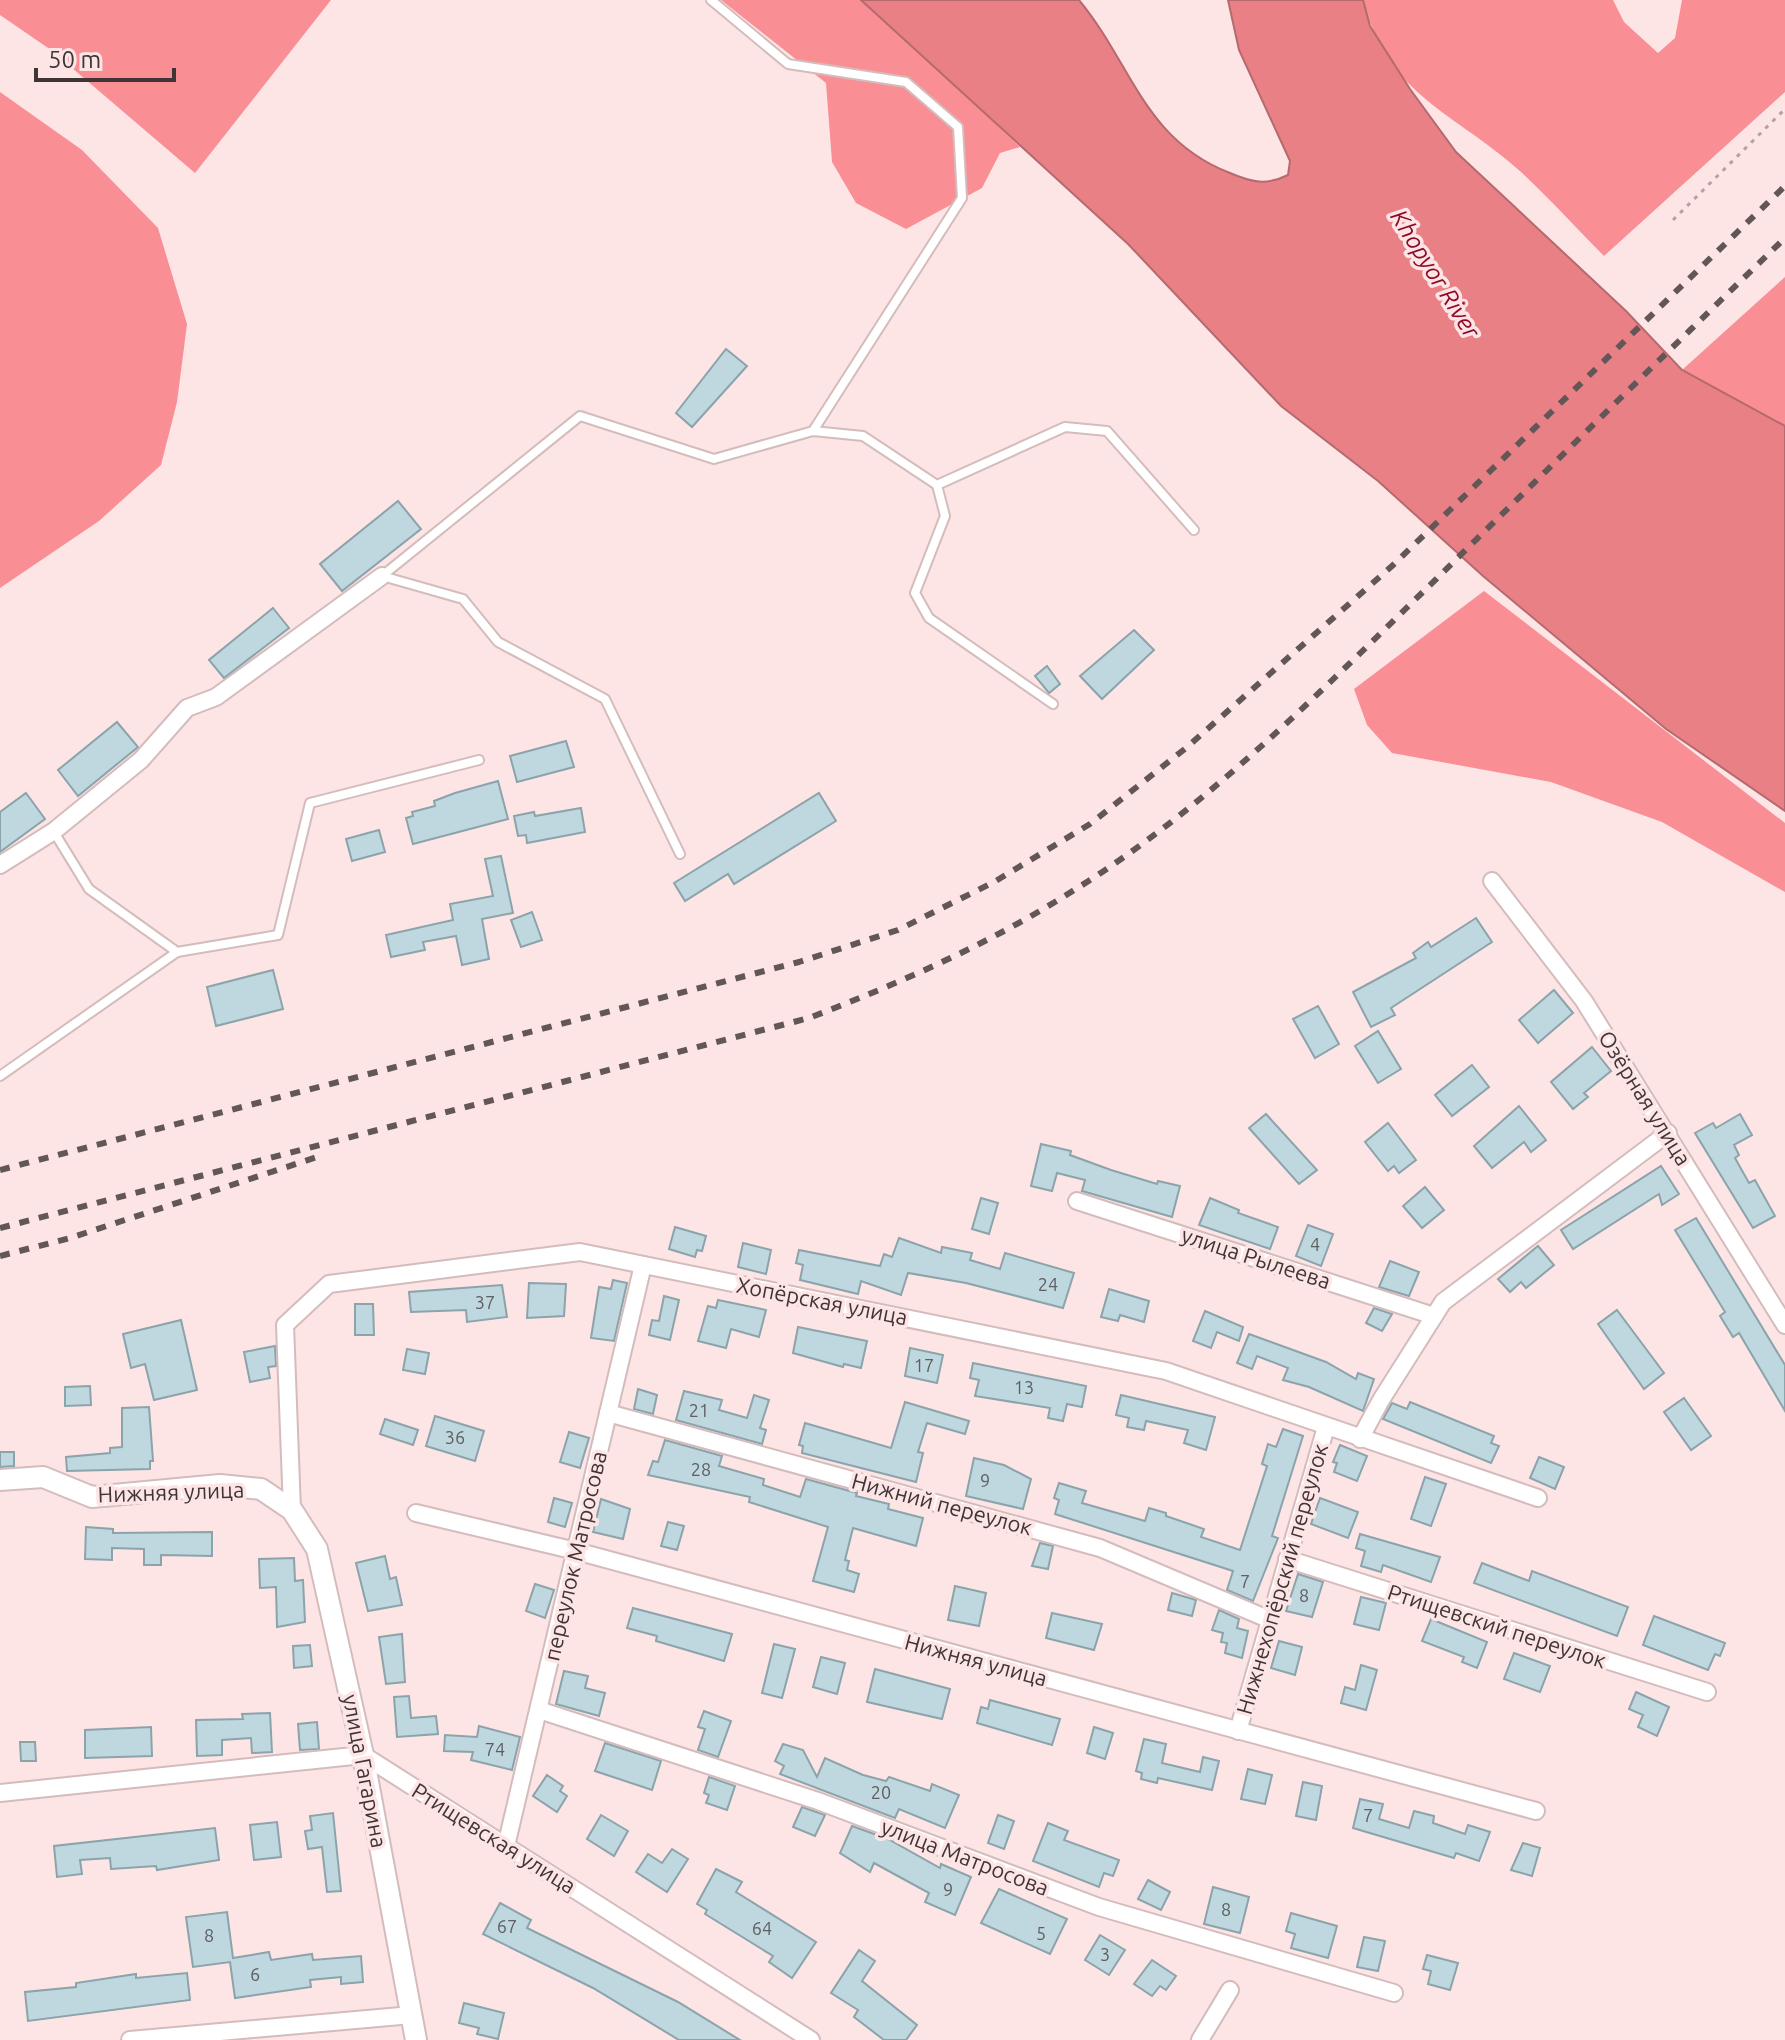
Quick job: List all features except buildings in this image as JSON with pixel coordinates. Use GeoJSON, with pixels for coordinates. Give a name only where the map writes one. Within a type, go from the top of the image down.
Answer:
{"type":"FeatureCollection","features":[{"type":"Feature","properties":{"kind":"street"},"geometry":{"type":"LineString","coordinates":[[0,865],[54,831],[141,760],[187,708],[216,697],[382,576]]}},
{"type":"Feature","properties":{"kind":"street","name":"Озёрная улица"},"geometry":{"type":"LineString","coordinates":[[1492,881],[1584,1001],[1785,1325]]}},
{"type":"Feature","properties":{"kind":"street","name":"Нижнехопёрский переулок"},"geometry":{"type":"LineString","coordinates":[[1360,1439],[1443,1302],[1668,1133]]}},
{"type":"Feature","properties":{"kind":"street","name":"улица Рылеева"},"geometry":{"type":"LineString","coordinates":[[1077,1201],[1434,1316]]}},
{"type":"Feature","properties":{"kind":"street","name":"Хопёрская улица"},"geometry":{"type":"LineString","coordinates":[[292,1510],[285,1325],[329,1284],[580,1252],[1166,1371],[1538,1498]]}},
{"type":"Feature","properties":{"kind":"street","name":"переулок Матросова"},"geometry":{"type":"LineString","coordinates":[[506,1846],[643,1265]]}},
{"type":"Feature","properties":{"kind":"street","name":"Нижний переулок"},"geometry":{"type":"LineString","coordinates":[[608,1413],[1100,1548],[1268,1619]]}},
{"type":"Feature","properties":{"kind":"street","name":"Нижнехопёрский переулок"},"geometry":{"type":"LineString","coordinates":[[1238,1731],[1326,1427]]}},
{"type":"Feature","properties":{"kind":"street","name":"Нижняя улица"},"geometry":{"type":"LineString","coordinates":[[0,1480],[43,1477],[92,1497],[220,1485],[261,1489],[292,1510]]}},
{"type":"Feature","properties":{"kind":"street","name":"улица Гагарина"},"geometry":{"type":"LineString","coordinates":[[292,1510],[317,1549],[363,1755],[416,2040]]}},
{"type":"Feature","properties":{"kind":"street","name":"Нижняя улица"},"geometry":{"type":"LineString","coordinates":[[416,1513],[576,1551],[1536,1811]]}},
{"type":"Feature","properties":{"kind":"street","name":"Ртищевский переулок"},"geometry":{"type":"LineString","coordinates":[[1287,1559],[1707,1692]]}},
{"type":"Feature","properties":{"kind":"street","name":"улица Матросова"},"geometry":{"type":"LineString","coordinates":[[539,1710],[818,1801],[1099,1907],[1394,1993]]}},
{"type":"Feature","properties":{"kind":"street"},"geometry":{"type":"LineString","coordinates":[[0,1793],[363,1755]]}},
{"type":"Feature","properties":{"kind":"street","name":"Ртищевская улица"},"geometry":{"type":"LineString","coordinates":[[363,1755],[811,2040]]}},
{"type":"Feature","properties":{"kind":"street"},"geometry":{"type":"LineString","coordinates":[[1200,2040],[1230,1990]]}},
{"type":"Feature","properties":{"kind":"street"},"geometry":{"type":"LineString","coordinates":[[130,2040],[412,2015]]}},
{"type":"Feature","properties":{"kind":"lane"},"geometry":{"type":"LineString","coordinates":[[711,0],[788,64],[906,82],[958,127],[962,198],[813,431]]}},
{"type":"Feature","properties":{"kind":"lane"},"geometry":{"type":"LineString","coordinates":[[382,576],[580,416],[714,459],[813,431],[863,436],[937,485],[945,516],[915,593],[929,618],[1053,704]]}},
{"type":"Feature","properties":{"kind":"lane"},"geometry":{"type":"LineString","coordinates":[[937,485],[1065,427],[1107,431],[1194,530]]}},
{"type":"Feature","properties":{"kind":"lane"},"geometry":{"type":"LineString","coordinates":[[382,576],[463,599],[498,642],[605,699],[680,854]]}},
{"type":"Feature","properties":{"kind":"lane"},"geometry":{"type":"LineString","coordinates":[[0,1076],[177,952],[278,935],[310,803],[479,760]]}},
{"type":"Feature","properties":{"kind":"lane"},"geometry":{"type":"LineString","coordinates":[[54,831],[89,889],[177,952]]}},
{"type":"Feature","properties":{"kind":"path"},"geometry":{"type":"LineString","coordinates":[[1673,220],[1785,109]]}},
{"type":"Feature","properties":{"kind":"shaded area"},"geometry":{"type":"Polygon","coordinates":[[[0,0],[331,0],[195,173],[51,50],[0,15],[0,0]]]}},
{"type":"Feature","properties":{"kind":"shaded area"},"geometry":{"type":"Polygon","coordinates":[[[721,0],[866,0],[1020,147],[1000,153],[982,188],[906,229],[856,203],[832,162],[826,83],[721,0]]]}},
{"type":"Feature","properties":{"kind":"shaded area"},"geometry":{"type":"Polygon","coordinates":[[[1363,0],[1613,0],[1624,22],[1658,53],[1675,38],[1682,0],[1785,0],[1785,92],[1604,256],[1521,172],[1407,82],[1389,60],[1363,0]]]}},
{"type":"Feature","properties":{"kind":"shaded area"},"geometry":{"type":"Polygon","coordinates":[[[0,92],[82,150],[158,228],[187,324],[177,402],[161,465],[99,521],[0,588],[0,92]]]}},
{"type":"Feature","properties":{"kind":"shaded area"},"geometry":{"type":"Polygon","coordinates":[[[1785,277],[1785,426],[1682,370],[1785,277]]]}},
{"type":"Feature","properties":{"kind":"shaded area"},"geometry":{"type":"Polygon","coordinates":[[[1484,591],[1785,823],[1785,892],[1662,822],[1551,782],[1392,753],[1367,725],[1354,689],[1484,591]]]}},
{"type":"Feature","properties":{"kind":"water","name":"Khopyor River"},"geometry":{"type":"Polygon","coordinates":[[[861,0],[1079,0],[1158,121],[1178,141],[1201,159],[1230,173],[1266,182],[1288,175],[1290,161],[1239,50],[1228,0],[1363,0],[1370,26],[1410,89],[1456,152],[1626,311],[1682,370],[1785,426],[1785,811],[1666,729],[1483,576],[1378,481],[1281,406],[1128,244],[861,0]]]}},
{"type":"Feature","properties":{"kind":"railway"},"geometry":{"type":"LineString","coordinates":[[0,1170],[799,962],[898,930],[994,882],[1090,824],[1186,748],[1392,566],[1785,186]]}},
{"type":"Feature","properties":{"kind":"railway"},"geometry":{"type":"LineString","coordinates":[[0,1228],[809,1018],[877,991],[1008,929],[1120,860],[1257,750],[1343,670],[1785,238]]}},
{"type":"Feature","properties":{"kind":"railway"},"geometry":{"type":"LineString","coordinates":[[0,1256],[70,1238],[317,1157]]}}]}
